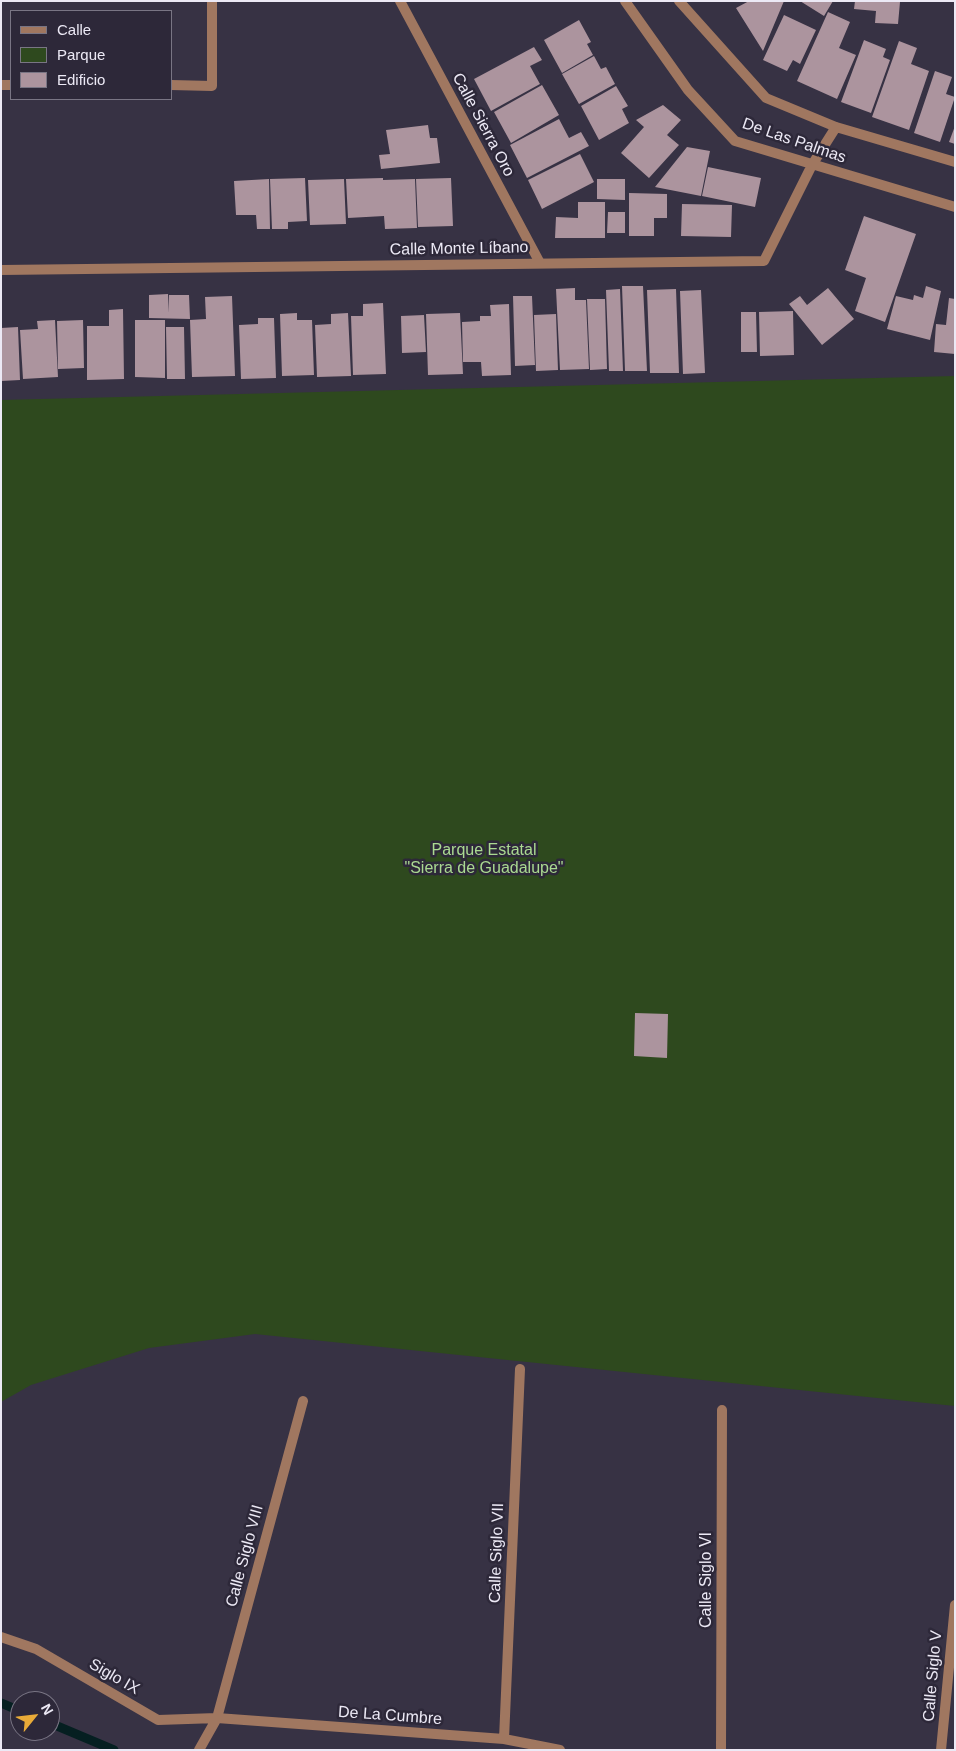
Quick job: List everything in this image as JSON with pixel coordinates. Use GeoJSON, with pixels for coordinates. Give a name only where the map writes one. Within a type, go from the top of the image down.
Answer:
{"type":"FeatureCollection","features":[{"type":"Feature","properties":{"kind":"street"},"geometry":{"type":"LineString","coordinates":[[172,86],[212,86],[212,1]]}},
{"type":"Feature","properties":{"kind":"street","name":"Calle Sierra Oro"},"geometry":{"type":"LineString","coordinates":[[400,1],[540,263]]}},
{"type":"Feature","properties":{"kind":"street","name":"De Las Palmas"},"geometry":{"type":"LineString","coordinates":[[625,1],[688,90],[735,141],[955,207]]}},
{"type":"Feature","properties":{"kind":"street","name":"De Las Palmas"},"geometry":{"type":"LineString","coordinates":[[679,1],[766,98],[836,127],[955,162]]}},
{"type":"Feature","properties":{"kind":"street","name":"Calle Monte Líbano"},"geometry":{"type":"LineString","coordinates":[[1,270],[764,261],[812,165],[836,127]]}},
{"type":"Feature","properties":{"kind":"street","name":"Calle Siglo VII"},"geometry":{"type":"LineString","coordinates":[[504,1739],[520,1369]]}},
{"type":"Feature","properties":{"kind":"street","name":"Calle Siglo VIII"},"geometry":{"type":"LineString","coordinates":[[199,1750],[217,1718],[303,1401]]}},
{"type":"Feature","properties":{"kind":"street","name":"Calle Siglo VI"},"geometry":{"type":"LineString","coordinates":[[721,1750],[722,1410]]}},
{"type":"Feature","properties":{"kind":"street","name":"Calle Siglo V"},"geometry":{"type":"LineString","coordinates":[[941,1750],[955,1605]]}},
{"type":"Feature","properties":{"kind":"street","name":"Siglo IX"},"geometry":{"type":"LineString","coordinates":[[1,1637],[36,1649],[158,1720],[217,1718]]}},
{"type":"Feature","properties":{"kind":"street","name":"De La Cumbre"},"geometry":{"type":"LineString","coordinates":[[217,1718],[504,1739],[560,1750]]}},
{"type":"Feature","properties":{"kind":"green space","name":"Parque Estatal \"Sierra de Guadalupe\""},"geometry":{"type":"Polygon","coordinates":[[[955,376],[955,1406],[255,1334],[149,1348],[31,1385],[1,1402],[1,400],[955,376]]]}},
{"type":"Feature","properties":{"kind":"building"},"geometry":{"type":"Polygon","coordinates":[[[749,1],[784,1],[763,51],[736,8],[749,1]]]}},
{"type":"Feature","properties":{"kind":"building"},"geometry":{"type":"Polygon","coordinates":[[[800,1],[833,1],[824,16],[800,1]]]}},
{"type":"Feature","properties":{"kind":"building"},"geometry":{"type":"Polygon","coordinates":[[[855,1],[900,2],[898,24],[875,23],[876,11],[854,9],[855,1]]]}},
{"type":"Feature","properties":{"kind":"building"},"geometry":{"type":"Polygon","coordinates":[[[828,12],[850,22],[839,48],[856,55],[837,99],[797,81],[828,12]]]}},
{"type":"Feature","properties":{"kind":"building"},"geometry":{"type":"Polygon","coordinates":[[[784,15],[816,30],[800,64],[793,60],[787,71],[763,60],[784,15]]]}},
{"type":"Feature","properties":{"kind":"building"},"geometry":{"type":"Polygon","coordinates":[[[579,20],[591,42],[587,44],[593,55],[562,73],[544,40],[579,20]]]}},
{"type":"Feature","properties":{"kind":"building"},"geometry":{"type":"Polygon","coordinates":[[[864,40],[886,49],[883,57],[890,60],[871,113],[841,102],[864,40]]]}},
{"type":"Feature","properties":{"kind":"building"},"geometry":{"type":"Polygon","coordinates":[[[899,41],[917,48],[911,64],[929,71],[909,130],[872,117],[899,41]]]}},
{"type":"Feature","properties":{"kind":"building"},"geometry":{"type":"Polygon","coordinates":[[[534,47],[542,60],[530,66],[540,84],[491,111],[474,79],[534,47]]]}},
{"type":"Feature","properties":{"kind":"building"},"geometry":{"type":"Polygon","coordinates":[[[594,56],[601,69],[606,67],[615,84],[579,104],[562,74],[594,56]]]}},
{"type":"Feature","properties":{"kind":"building"},"geometry":{"type":"Polygon","coordinates":[[[935,71],[952,77],[946,94],[955,97],[940,142],[914,133],[935,71]]]}},
{"type":"Feature","properties":{"kind":"building"},"geometry":{"type":"Polygon","coordinates":[[[542,85],[559,115],[511,143],[494,112],[542,85]]]}},
{"type":"Feature","properties":{"kind":"building"},"geometry":{"type":"Polygon","coordinates":[[[616,86],[628,106],[622,109],[629,123],[599,140],[581,106],[616,86]]]}},
{"type":"Feature","properties":{"kind":"building"},"geometry":{"type":"Polygon","coordinates":[[[663,105],[681,120],[667,135],[679,145],[649,178],[621,153],[644,127],[636,120],[663,105]]]}},
{"type":"Feature","properties":{"kind":"building"},"geometry":{"type":"Polygon","coordinates":[[[559,119],[569,138],[581,132],[589,146],[527,178],[510,145],[559,119]]]}},
{"type":"Feature","properties":{"kind":"building"},"geometry":{"type":"Polygon","coordinates":[[[428,125],[430,138],[437,138],[440,163],[381,169],[379,155],[390,154],[386,130],[428,125]]]}},
{"type":"Feature","properties":{"kind":"building"},"geometry":{"type":"Polygon","coordinates":[[[955,126],[955,144],[949,142],[955,126]]]}},
{"type":"Feature","properties":{"kind":"building"},"geometry":{"type":"Polygon","coordinates":[[[687,147],[710,151],[701,196],[655,187],[687,147]]]}},
{"type":"Feature","properties":{"kind":"building"},"geometry":{"type":"Polygon","coordinates":[[[580,154],[594,182],[542,209],[528,180],[580,154]]]}},
{"type":"Feature","properties":{"kind":"building"},"geometry":{"type":"Polygon","coordinates":[[[708,167],[761,178],[755,207],[702,196],[708,167]]]}},
{"type":"Feature","properties":{"kind":"building"},"geometry":{"type":"Polygon","coordinates":[[[305,178],[307,221],[288,222],[288,229],[272,229],[270,179],[305,178]]]}},
{"type":"Feature","properties":{"kind":"building"},"geometry":{"type":"Polygon","coordinates":[[[383,178],[383,180],[415,179],[417,228],[385,229],[384,216],[348,218],[346,179],[383,178]]]}},
{"type":"Feature","properties":{"kind":"building"},"geometry":{"type":"Polygon","coordinates":[[[451,178],[453,226],[418,227],[416,179],[451,178]]]}},
{"type":"Feature","properties":{"kind":"building"},"geometry":{"type":"Polygon","coordinates":[[[269,179],[270,229],[257,229],[256,215],[236,215],[234,181],[269,179]]]}},
{"type":"Feature","properties":{"kind":"building"},"geometry":{"type":"Polygon","coordinates":[[[344,179],[346,224],[310,225],[308,180],[344,179]]]}},
{"type":"Feature","properties":{"kind":"building"},"geometry":{"type":"Polygon","coordinates":[[[597,179],[625,179],[625,200],[597,199],[597,179]]]}},
{"type":"Feature","properties":{"kind":"building"},"geometry":{"type":"Polygon","coordinates":[[[629,193],[667,194],[667,218],[654,218],[654,236],[629,236],[629,193]]]}},
{"type":"Feature","properties":{"kind":"building"},"geometry":{"type":"Polygon","coordinates":[[[578,202],[605,202],[605,238],[555,238],[556,217],[578,218],[578,202]]]}},
{"type":"Feature","properties":{"kind":"building"},"geometry":{"type":"Polygon","coordinates":[[[682,204],[732,205],[731,237],[681,236],[682,204]]]}},
{"type":"Feature","properties":{"kind":"building"},"geometry":{"type":"Polygon","coordinates":[[[608,212],[625,212],[625,233],[607,233],[608,212]]]}},
{"type":"Feature","properties":{"kind":"building"},"geometry":{"type":"Polygon","coordinates":[[[864,216],[916,234],[885,322],[855,311],[866,278],[845,270],[864,216]]]}},
{"type":"Feature","properties":{"kind":"building"},"geometry":{"type":"Polygon","coordinates":[[[622,286],[643,286],[647,371],[625,371],[622,286]]]}},
{"type":"Feature","properties":{"kind":"building"},"geometry":{"type":"Polygon","coordinates":[[[926,286],[941,291],[930,340],[887,329],[896,296],[913,300],[914,295],[923,298],[926,286]]]}},
{"type":"Feature","properties":{"kind":"building"},"geometry":{"type":"Polygon","coordinates":[[[575,288],[575,300],[586,300],[589,369],[560,370],[556,289],[575,288]]]}},
{"type":"Feature","properties":{"kind":"building"},"geometry":{"type":"Polygon","coordinates":[[[828,288],[854,319],[822,345],[789,304],[800,296],[807,305],[828,288]]]}},
{"type":"Feature","properties":{"kind":"building"},"geometry":{"type":"Polygon","coordinates":[[[620,289],[623,371],[609,371],[606,290],[620,289]]]}},
{"type":"Feature","properties":{"kind":"building"},"geometry":{"type":"Polygon","coordinates":[[[676,289],[679,373],[650,373],[647,290],[676,289]]]}},
{"type":"Feature","properties":{"kind":"building"},"geometry":{"type":"Polygon","coordinates":[[[701,290],[705,373],[683,374],[680,291],[701,290]]]}},
{"type":"Feature","properties":{"kind":"building"},"geometry":{"type":"Polygon","coordinates":[[[168,294],[169,313],[169,295],[189,295],[190,319],[149,318],[149,295],[168,294]]]}},
{"type":"Feature","properties":{"kind":"building"},"geometry":{"type":"Polygon","coordinates":[[[232,296],[235,376],[192,377],[190,320],[206,319],[205,297],[232,296]]]}},
{"type":"Feature","properties":{"kind":"building"},"geometry":{"type":"Polygon","coordinates":[[[513,296],[532,296],[535,365],[515,366],[513,296]]]}},
{"type":"Feature","properties":{"kind":"building"},"geometry":{"type":"Polygon","coordinates":[[[949,298],[955,299],[955,354],[934,352],[936,324],[946,325],[949,298]]]}},
{"type":"Feature","properties":{"kind":"building"},"geometry":{"type":"Polygon","coordinates":[[[587,299],[605,299],[607,369],[590,370],[587,299]]]}},
{"type":"Feature","properties":{"kind":"building"},"geometry":{"type":"Polygon","coordinates":[[[383,303],[386,374],[353,375],[351,316],[363,316],[363,304],[383,303]]]}},
{"type":"Feature","properties":{"kind":"building"},"geometry":{"type":"Polygon","coordinates":[[[509,304],[511,375],[482,376],[481,362],[463,362],[462,322],[480,321],[480,316],[491,316],[490,305],[509,304]]]}},
{"type":"Feature","properties":{"kind":"building"},"geometry":{"type":"Polygon","coordinates":[[[123,309],[124,379],[87,380],[87,326],[109,326],[109,310],[123,309]]]}},
{"type":"Feature","properties":{"kind":"building"},"geometry":{"type":"Polygon","coordinates":[[[793,311],[794,355],[760,356],[759,312],[793,311]]]}},
{"type":"Feature","properties":{"kind":"building"},"geometry":{"type":"Polygon","coordinates":[[[741,312],[756,312],[757,352],[741,352],[741,312]]]}},
{"type":"Feature","properties":{"kind":"building"},"geometry":{"type":"Polygon","coordinates":[[[297,313],[297,320],[312,320],[314,375],[282,376],[280,314],[297,313]]]}},
{"type":"Feature","properties":{"kind":"building"},"geometry":{"type":"Polygon","coordinates":[[[348,313],[351,376],[317,377],[315,325],[331,324],[331,314],[348,313]]]}},
{"type":"Feature","properties":{"kind":"building"},"geometry":{"type":"Polygon","coordinates":[[[460,313],[463,374],[428,375],[426,314],[460,313]]]}},
{"type":"Feature","properties":{"kind":"building"},"geometry":{"type":"Polygon","coordinates":[[[556,314],[558,370],[536,371],[534,315],[556,314]]]}},
{"type":"Feature","properties":{"kind":"building"},"geometry":{"type":"Polygon","coordinates":[[[424,315],[426,352],[402,353],[401,316],[424,315]]]}},
{"type":"Feature","properties":{"kind":"building"},"geometry":{"type":"Polygon","coordinates":[[[258,318],[274,318],[276,378],[241,379],[239,325],[258,324],[258,318]]]}},
{"type":"Feature","properties":{"kind":"building"},"geometry":{"type":"Polygon","coordinates":[[[55,320],[58,377],[23,379],[20,330],[38,329],[37,321],[55,320]]]}},
{"type":"Feature","properties":{"kind":"building"},"geometry":{"type":"Polygon","coordinates":[[[83,320],[84,368],[58,369],[57,321],[83,320]]]}},
{"type":"Feature","properties":{"kind":"building"},"geometry":{"type":"Polygon","coordinates":[[[135,320],[165,320],[165,378],[135,377],[135,320]]]}},
{"type":"Feature","properties":{"kind":"building"},"geometry":{"type":"Polygon","coordinates":[[[18,327],[20,380],[1,381],[1,328],[18,327]]]}},
{"type":"Feature","properties":{"kind":"building"},"geometry":{"type":"Polygon","coordinates":[[[166,327],[184,327],[185,379],[167,379],[166,327]]]}},
{"type":"Feature","properties":{"kind":"building"},"geometry":{"type":"Polygon","coordinates":[[[635,1013],[668,1014],[667,1058],[634,1056],[635,1013]]]}},
{"type":"Feature","properties":{"kind":"waterway"},"geometry":{"type":"LineString","coordinates":[[1,1703],[10,1707]]}},
{"type":"Feature","properties":{"kind":"waterway"},"geometry":{"type":"LineString","coordinates":[[60,1727],[114,1750]]}}]}
